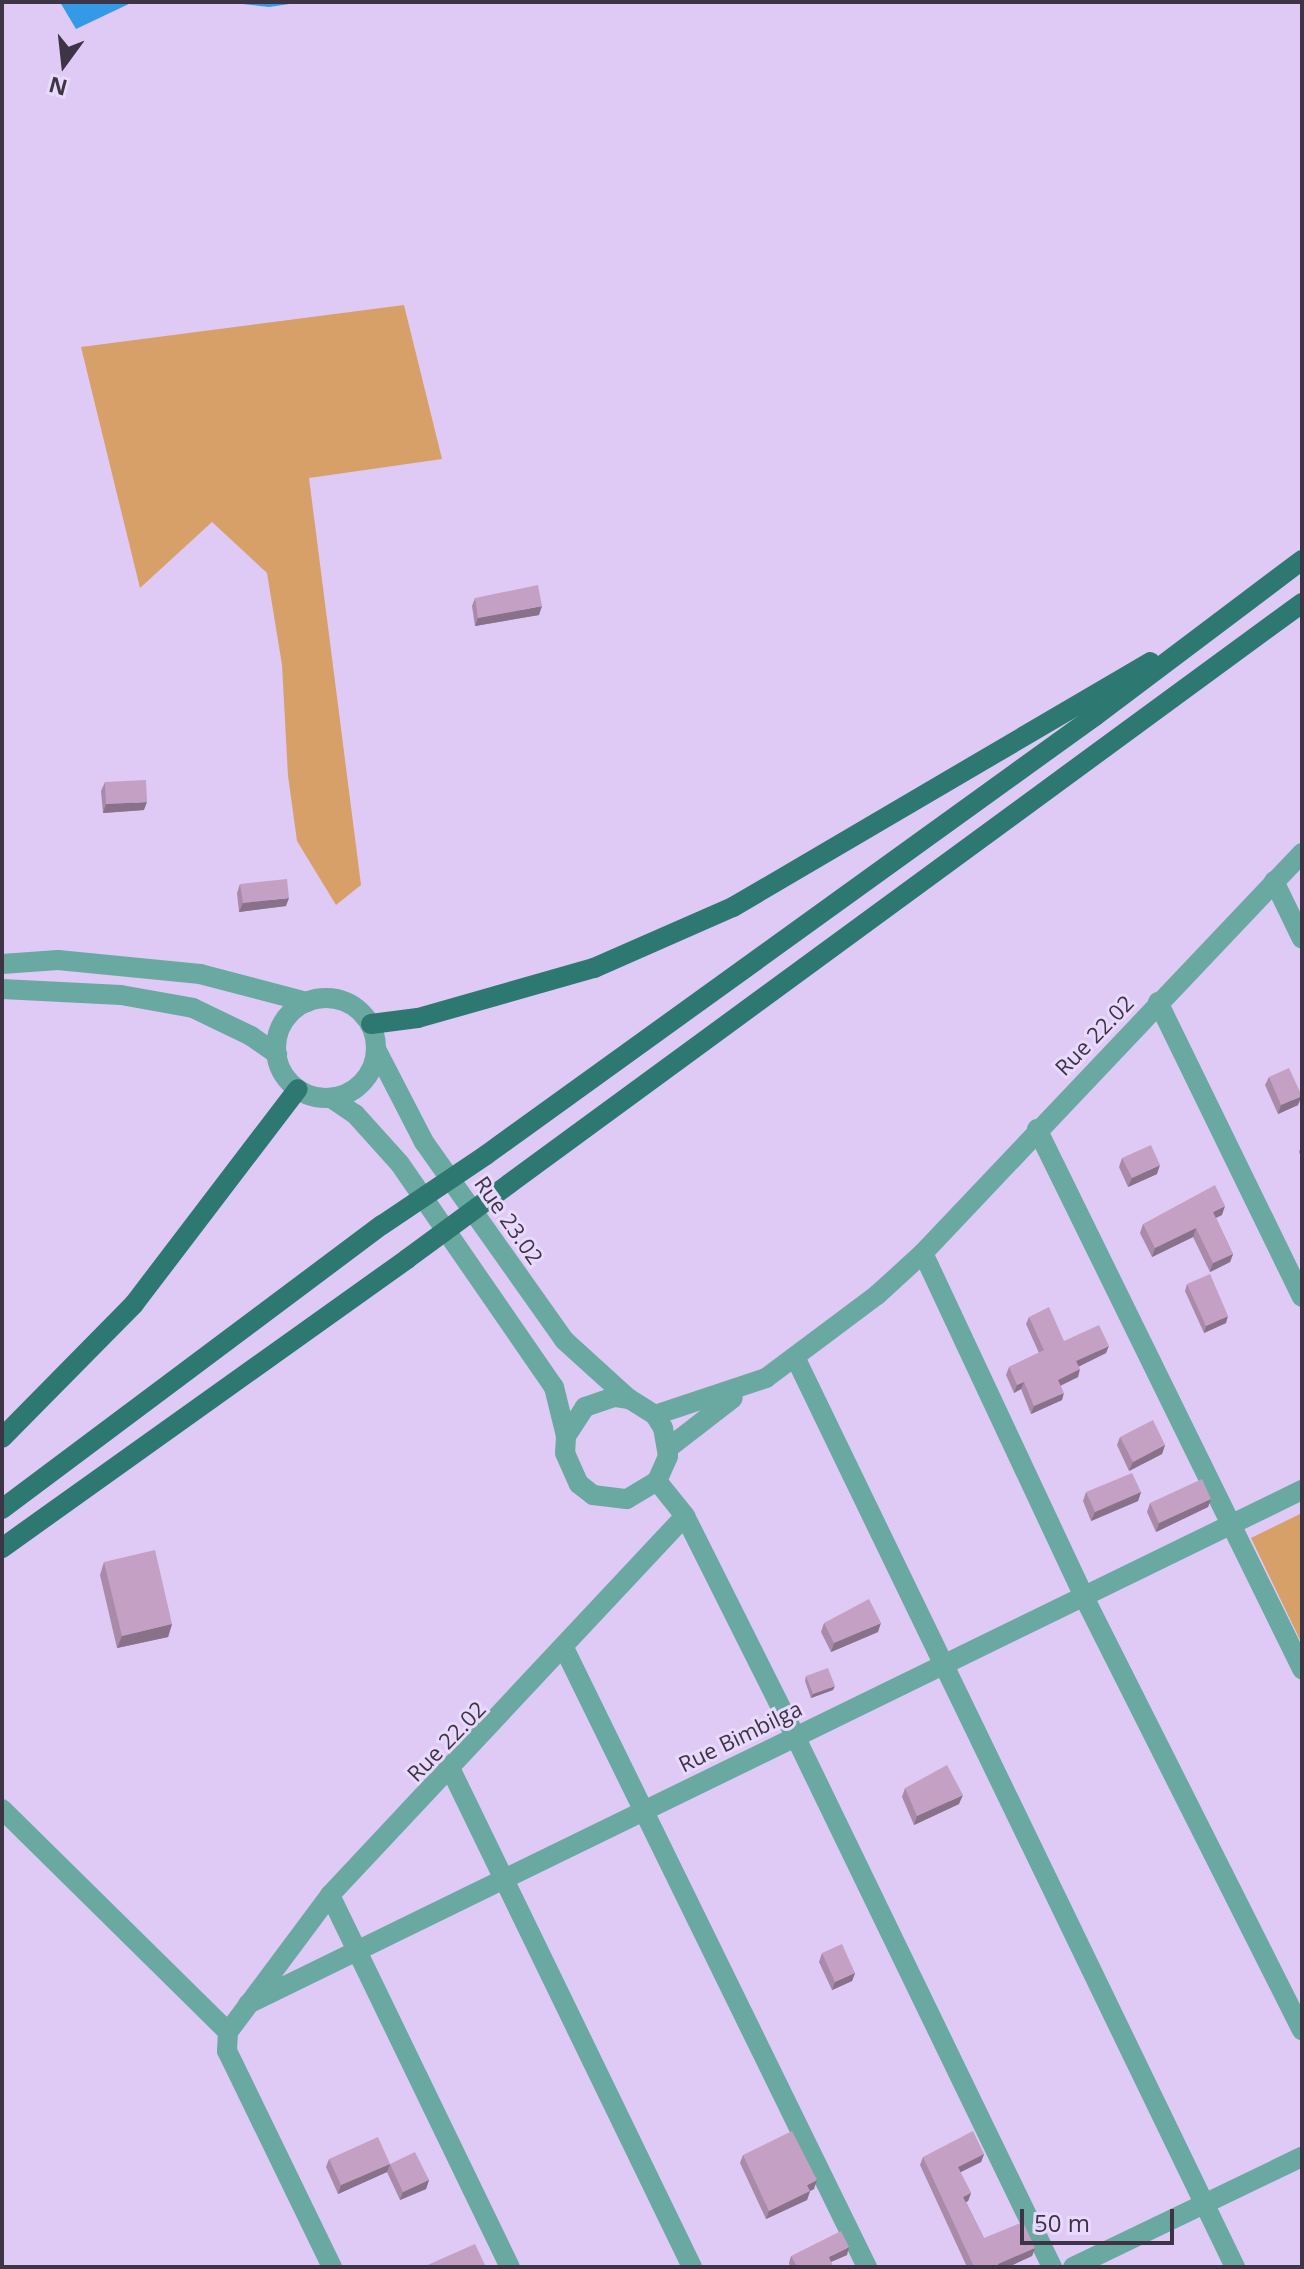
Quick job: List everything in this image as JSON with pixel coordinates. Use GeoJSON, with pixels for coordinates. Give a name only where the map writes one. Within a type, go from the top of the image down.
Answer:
{"type":"FeatureCollection","features":[{"type":"Feature","properties":{"kind":"main road"},"geometry":{"type":"LineString","coordinates":[[2,1509],[382,1225],[486,1155],[1302,560]]}},
{"type":"Feature","properties":{"kind":"main road"},"geometry":{"type":"LineString","coordinates":[[2,1548],[407,1259],[1302,603]]}},
{"type":"Feature","properties":{"kind":"main road"},"geometry":{"type":"LineString","coordinates":[[371,1024],[418,1018],[594,968],[733,907],[1232,613]]}},
{"type":"Feature","properties":{"kind":"main road"},"geometry":{"type":"LineString","coordinates":[[2,1438],[134,1304],[298,1089]]}},
{"type":"Feature","properties":{"kind":"street","name":"Rue 22.02"},"geometry":{"type":"LineString","coordinates":[[923,1253],[1037,1129],[1302,853]]}},
{"type":"Feature","properties":{"kind":"street"},"geometry":{"type":"LineString","coordinates":[[1274,881],[1302,939]]}},
{"type":"Feature","properties":{"kind":"street"},"geometry":{"type":"LineString","coordinates":[[2,964],[58,960],[186,972],[307,1002]]}},
{"type":"Feature","properties":{"kind":"street"},"geometry":{"type":"LineString","coordinates":[[2,989],[121,995],[193,1008],[251,1036],[277,1054]]}},
{"type":"Feature","properties":{"kind":"street"},"geometry":{"type":"LineString","coordinates":[[371,1024],[348,1002],[331,997],[307,1002],[288,1015],[279,1030],[277,1054],[286,1078],[298,1089],[331,1098],[355,1114],[400,1164],[554,1387],[566,1436],[569,1470],[593,1495],[627,1499],[657,1481],[667,1449],[743,1390],[796,1359],[923,1253],[1084,1597],[1302,2030]]}},
{"type":"Feature","properties":{"kind":"street"},"geometry":{"type":"LineString","coordinates":[[1158,1002],[1302,1297]]}},
{"type":"Feature","properties":{"kind":"street","name":"Rue 23.02"},"geometry":{"type":"LineString","coordinates":[[371,1024],[376,1049],[424,1142],[564,1340],[629,1399],[655,1415]]}},
{"type":"Feature","properties":{"kind":"street"},"geometry":{"type":"LineString","coordinates":[[331,1098],[361,1084],[376,1049]]}},
{"type":"Feature","properties":{"kind":"street"},"geometry":{"type":"LineString","coordinates":[[1037,1129],[1302,1669]]}},
{"type":"Feature","properties":{"kind":"street"},"geometry":{"type":"LineString","coordinates":[[796,1359],[1235,2267]]}},
{"type":"Feature","properties":{"kind":"street"},"geometry":{"type":"LineString","coordinates":[[667,1449],[655,1415],[743,1390]]}},
{"type":"Feature","properties":{"kind":"street"},"geometry":{"type":"LineString","coordinates":[[566,1436],[585,1407],[614,1397],[629,1399]]}},
{"type":"Feature","properties":{"kind":"street"},"geometry":{"type":"LineString","coordinates":[[657,1481],[685,1516],[1052,2267]]}},
{"type":"Feature","properties":{"kind":"street","name":"Rue Bimbilga"},"geometry":{"type":"LineString","coordinates":[[228,2041],[248,2004],[355,1949],[1302,1490]]}},
{"type":"Feature","properties":{"kind":"street","name":"Rue 22.02"},"geometry":{"type":"LineString","coordinates":[[248,2004],[330,1895],[565,1650],[632,1570],[685,1516]]}},
{"type":"Feature","properties":{"kind":"street"},"geometry":{"type":"LineString","coordinates":[[565,1650],[646,1808],[867,2267]]}},
{"type":"Feature","properties":{"kind":"street"},"geometry":{"type":"LineString","coordinates":[[451,1770],[692,2267]]}},
{"type":"Feature","properties":{"kind":"street"},"geometry":{"type":"LineString","coordinates":[[2,1809],[228,2041],[332,2267]]}},
{"type":"Feature","properties":{"kind":"street"},"geometry":{"type":"LineString","coordinates":[[330,1895],[510,2267]]}},
{"type":"Feature","properties":{"kind":"street"},"geometry":{"type":"LineString","coordinates":[[1073,2267],[1302,2157]]}},
{"type":"Feature","properties":{"kind":"shaded area"},"geometry":{"type":"Polygon","coordinates":[[[404,305],[442,459],[309,478],[361,885],[336,905],[297,841],[288,776],[282,665],[267,573],[212,522],[140,588],[81,347],[404,305]]]}},
{"type":"Feature","properties":{"kind":"shaded area"},"geometry":{"type":"Polygon","coordinates":[[[1302,1513],[1302,1644],[1251,1538],[1302,1513]]]}},
{"type":"Feature","properties":{"kind":"water"},"geometry":{"type":"Polygon","coordinates":[[[60,2],[133,2],[76,29],[60,2]]]}},
{"type":"Feature","properties":{"kind":"water"},"geometry":{"type":"Polygon","coordinates":[[[225,2],[303,2],[269,7],[225,2]]]}},
{"type":"Feature","properties":{"kind":"building"},"geometry":{"type":"Polygon","coordinates":[[[538,585],[542,606],[478,618],[475,598],[538,585]]]}},
{"type":"Feature","properties":{"kind":"building"},"geometry":{"type":"Polygon","coordinates":[[[146,780],[147,802],[106,804],[105,782],[146,780]]]}},
{"type":"Feature","properties":{"kind":"building"},"geometry":{"type":"Polygon","coordinates":[[[287,879],[289,898],[243,903],[240,884],[287,879]]]}},
{"type":"Feature","properties":{"kind":"building"},"geometry":{"type":"Polygon","coordinates":[[[1289,1068],[1302,1096],[1281,1105],[1269,1077],[1289,1068]]]}},
{"type":"Feature","properties":{"kind":"building"},"geometry":{"type":"Polygon","coordinates":[[[1151,1145],[1160,1165],[1132,1178],[1122,1158],[1151,1145]]]}},
{"type":"Feature","properties":{"kind":"building"},"geometry":{"type":"Polygon","coordinates":[[[1215,1185],[1225,1206],[1213,1212],[1233,1254],[1213,1263],[1196,1228],[1155,1248],[1143,1224],[1215,1185]]]}},
{"type":"Feature","properties":{"kind":"building"},"geometry":{"type":"Polygon","coordinates":[[[1210,1274],[1228,1316],[1206,1326],[1187,1284],[1210,1274]]]}},
{"type":"Feature","properties":{"kind":"building"},"geometry":{"type":"Polygon","coordinates":[[[1049,1307],[1064,1341],[1099,1325],[1109,1346],[1076,1361],[1080,1369],[1058,1380],[1064,1393],[1034,1406],[1024,1382],[1017,1385],[1009,1367],[1044,1350],[1029,1317],[1049,1307]]]}},
{"type":"Feature","properties":{"kind":"building"},"geometry":{"type":"Polygon","coordinates":[[[1153,1420],[1165,1445],[1133,1462],[1120,1437],[1153,1420]]]}},
{"type":"Feature","properties":{"kind":"building"},"geometry":{"type":"Polygon","coordinates":[[[1132,1473],[1141,1492],[1095,1512],[1086,1492],[1132,1473]]]}},
{"type":"Feature","properties":{"kind":"building"},"geometry":{"type":"Polygon","coordinates":[[[1202,1479],[1211,1499],[1159,1523],[1150,1503],[1202,1479]]]}},
{"type":"Feature","properties":{"kind":"building"},"geometry":{"type":"Polygon","coordinates":[[[155,1550],[172,1624],[122,1636],[104,1562],[155,1550]]]}},
{"type":"Feature","properties":{"kind":"building"},"geometry":{"type":"Polygon","coordinates":[[[869,1599],[881,1623],[834,1643],[824,1623],[869,1599]]]}},
{"type":"Feature","properties":{"kind":"building"},"geometry":{"type":"Polygon","coordinates":[[[828,1668],[835,1686],[813,1694],[806,1676],[828,1668]]]}},
{"type":"Feature","properties":{"kind":"building"},"geometry":{"type":"Polygon","coordinates":[[[947,1765],[963,1795],[917,1816],[905,1788],[947,1765]]]}},
{"type":"Feature","properties":{"kind":"building"},"geometry":{"type":"Polygon","coordinates":[[[842,1944],[855,1973],[835,1982],[822,1953],[842,1944]]]}},
{"type":"Feature","properties":{"kind":"building"},"geometry":{"type":"Polygon","coordinates":[[[792,2131],[817,2180],[807,2185],[810,2191],[769,2211],[743,2155],[792,2131]]]}},
{"type":"Feature","properties":{"kind":"building"},"geometry":{"type":"Polygon","coordinates":[[[973,2131],[984,2154],[958,2167],[971,2193],[963,2197],[984,2238],[1023,2222],[1035,2248],[998,2264],[999,2267],[974,2267],[923,2157],[973,2131]]]}},
{"type":"Feature","properties":{"kind":"building"},"geometry":{"type":"Polygon","coordinates":[[[378,2137],[390,2164],[341,2185],[329,2159],[378,2137]]]}},
{"type":"Feature","properties":{"kind":"building"},"geometry":{"type":"Polygon","coordinates":[[[415,2152],[429,2180],[403,2192],[390,2164],[415,2152]]]}},
{"type":"Feature","properties":{"kind":"building"},"geometry":{"type":"Polygon","coordinates":[[[841,2231],[849,2247],[829,2257],[833,2267],[797,2267],[791,2256],[841,2231]]]}},
{"type":"Feature","properties":{"kind":"building"},"geometry":{"type":"Polygon","coordinates":[[[475,2244],[486,2267],[423,2267],[475,2244]]]}}]}
